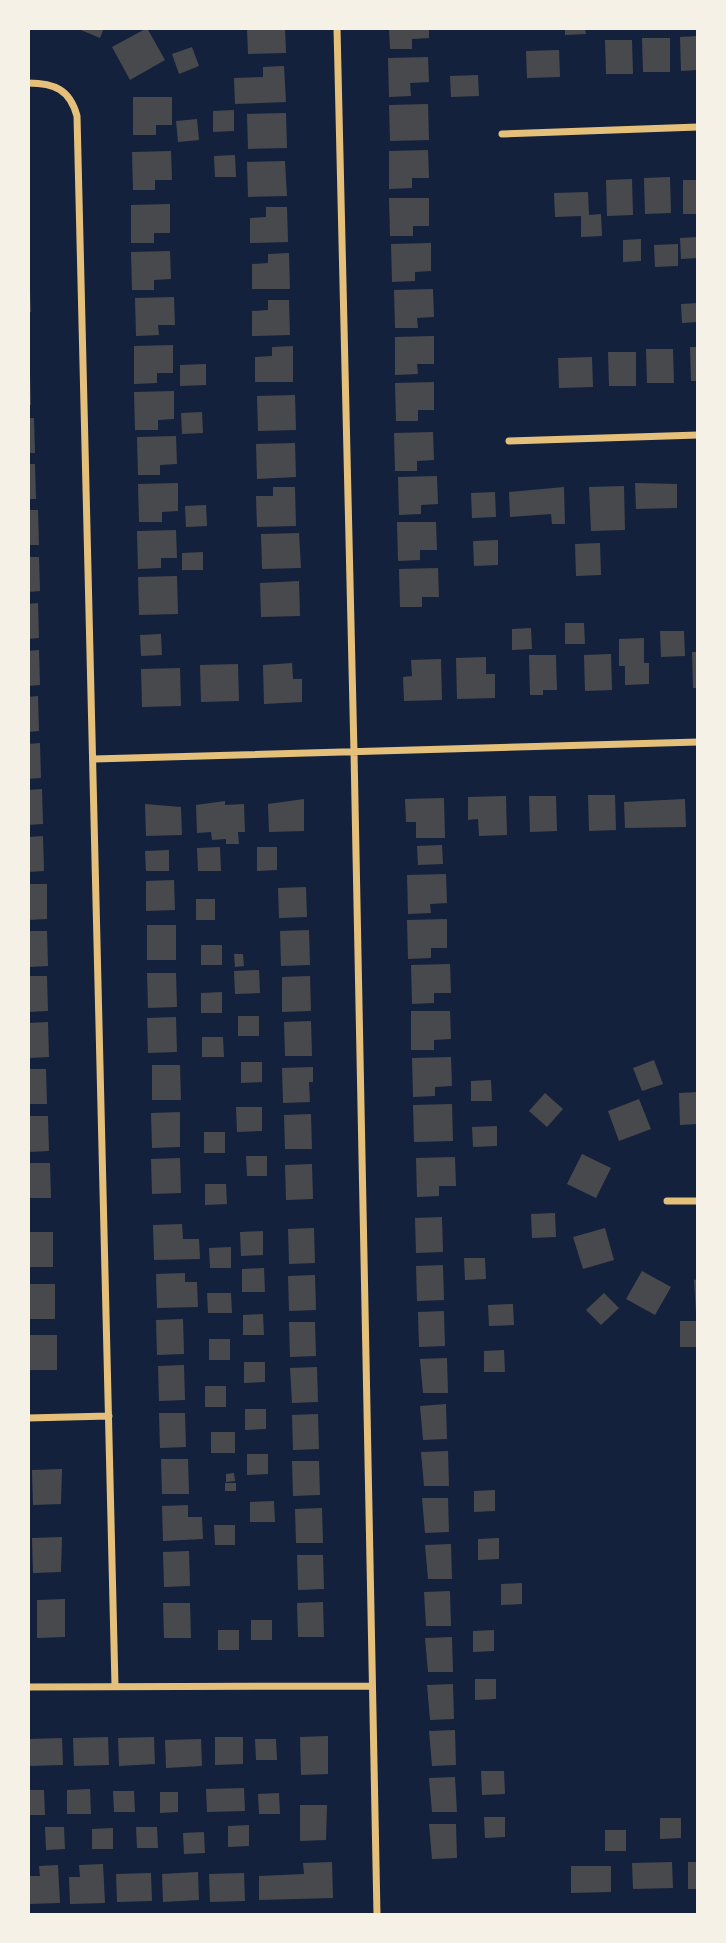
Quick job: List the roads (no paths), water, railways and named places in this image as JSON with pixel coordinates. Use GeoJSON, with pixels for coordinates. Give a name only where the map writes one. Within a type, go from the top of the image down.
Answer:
{"type":"FeatureCollection","features":[{"type":"Feature","properties":{"kind":"street"},"geometry":{"type":"LineString","coordinates":[[337,28],[377,1915]]}},
{"type":"Feature","properties":{"kind":"street"},"geometry":{"type":"LineString","coordinates":[[28,83],[44,83],[67,94],[73,102],[77,116],[115,1686]]}},
{"type":"Feature","properties":{"kind":"street"},"geometry":{"type":"LineString","coordinates":[[502,134],[698,127]]}},
{"type":"Feature","properties":{"kind":"street"},"geometry":{"type":"LineString","coordinates":[[509,441],[698,435]]}},
{"type":"Feature","properties":{"kind":"street"},"geometry":{"type":"LineString","coordinates":[[94,759],[698,742]]}},
{"type":"Feature","properties":{"kind":"street"},"geometry":{"type":"LineString","coordinates":[[667,1201],[698,1200]]}},
{"type":"Feature","properties":{"kind":"street"},"geometry":{"type":"LineString","coordinates":[[28,1418],[109,1416]]}},
{"type":"Feature","properties":{"kind":"street"},"geometry":{"type":"LineString","coordinates":[[28,1687],[372,1686]]}}]}
